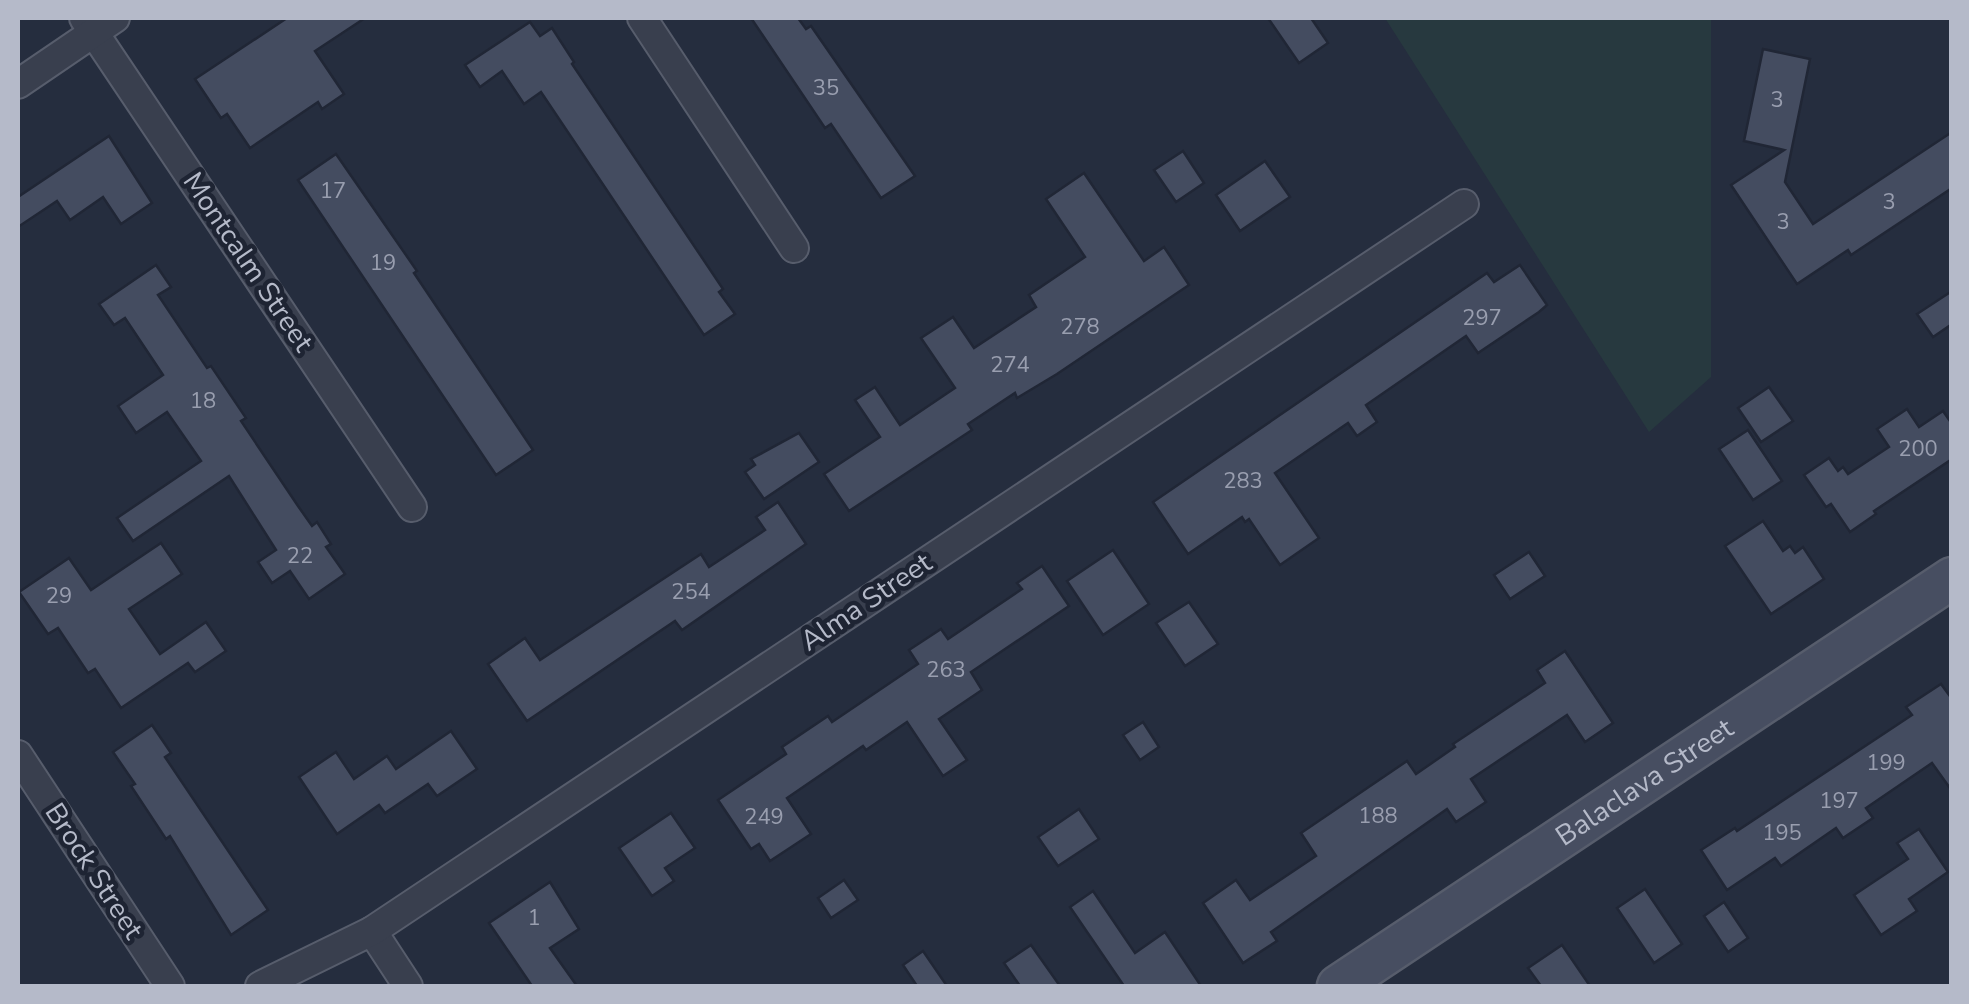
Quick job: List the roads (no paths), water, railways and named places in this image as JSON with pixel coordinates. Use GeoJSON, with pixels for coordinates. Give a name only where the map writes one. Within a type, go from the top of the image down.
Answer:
{"type":"FeatureCollection","features":[{"type":"Feature","properties":{"kind":"street"},"geometry":{"type":"LineString","coordinates":[[642,18],[794,248]]}},
{"type":"Feature","properties":{"kind":"street"},"geometry":{"type":"LineString","coordinates":[[18,84],[97,22]]}},
{"type":"Feature","properties":{"kind":"street","name":"Montcalm Street"},"geometry":{"type":"LineString","coordinates":[[97,22],[412,507]]}},
{"type":"Feature","properties":{"kind":"street","name":"Alma Street"},"geometry":{"type":"LineString","coordinates":[[260,986],[372,931],[1464,204]]}},
{"type":"Feature","properties":{"kind":"street","name":"Balaclava Street"},"geometry":{"type":"LineString","coordinates":[[1338,986],[1952,578]]}},
{"type":"Feature","properties":{"kind":"street","name":"Brock Street"},"geometry":{"type":"LineString","coordinates":[[18,756],[170,986]]}},
{"type":"Feature","properties":{"kind":"street"},"geometry":{"type":"LineString","coordinates":[[372,931],[408,986]]}}]}
